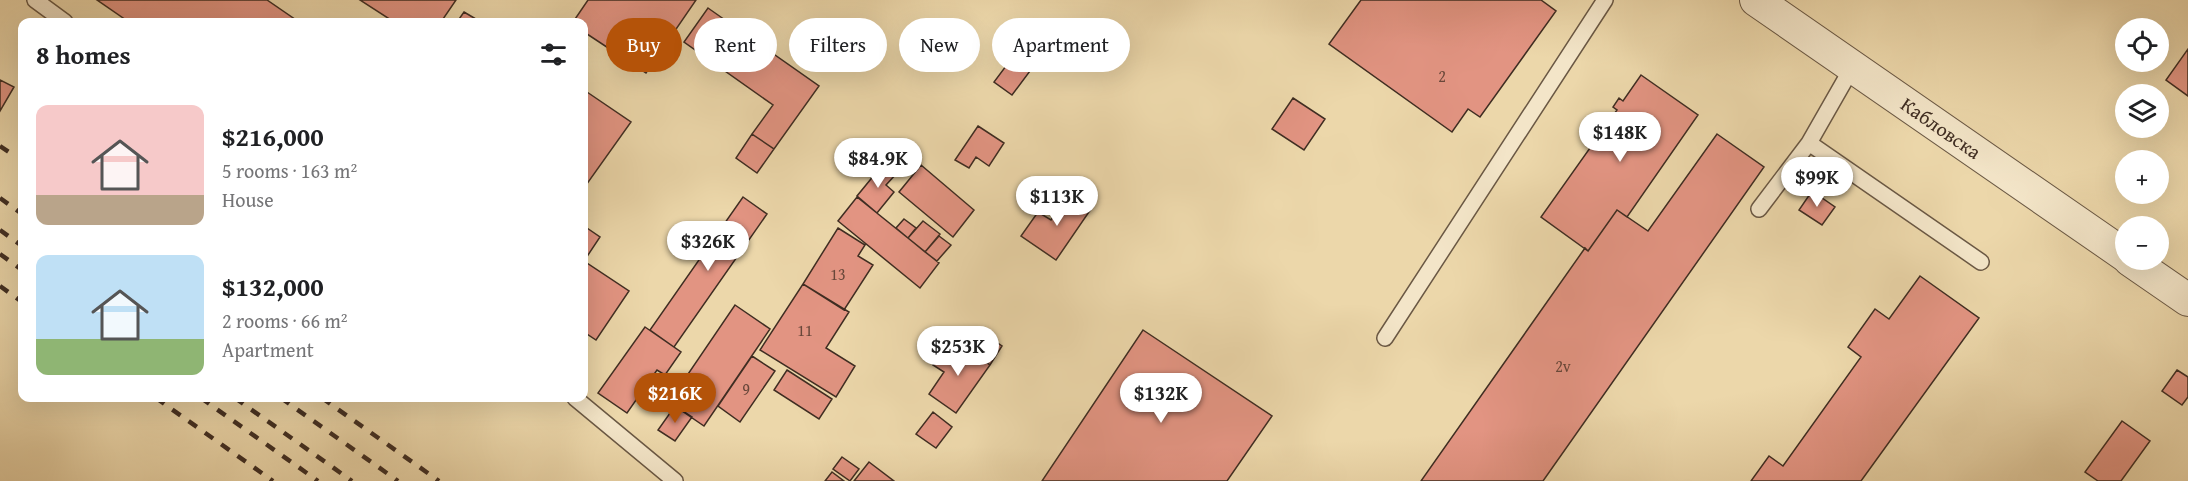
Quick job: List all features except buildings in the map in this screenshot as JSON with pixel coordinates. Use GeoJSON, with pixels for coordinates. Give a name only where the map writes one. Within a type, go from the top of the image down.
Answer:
{"type":"FeatureCollection","features":[{"type":"Feature","properties":{"kind":"street","name":"Кабловска"},"geometry":{"type":"LineString","coordinates":[[1756,0],[2115,248]]}},
{"type":"Feature","properties":{"kind":"street"},"geometry":{"type":"LineString","coordinates":[[2144,270],[2188,300]]}},
{"type":"Feature","properties":{"kind":"lane"},"geometry":{"type":"LineString","coordinates":[[34,0],[59,18]]}},
{"type":"Feature","properties":{"kind":"lane"},"geometry":{"type":"LineString","coordinates":[[1385,338],[1605,0]]}},
{"type":"Feature","properties":{"kind":"lane"},"geometry":{"type":"LineString","coordinates":[[1759,209],[1809,143],[1853,66]]}},
{"type":"Feature","properties":{"kind":"lane"},"geometry":{"type":"LineString","coordinates":[[1809,143],[1981,262]]}},
{"type":"Feature","properties":{"kind":"lane"},"geometry":{"type":"LineString","coordinates":[[580,402],[675,481]]}},
{"type":"Feature","properties":{"kind":"railway"},"geometry":{"type":"LineString","coordinates":[[0,146],[9,152]]}},
{"type":"Feature","properties":{"kind":"railway"},"geometry":{"type":"LineString","coordinates":[[0,198],[18,211]]}},
{"type":"Feature","properties":{"kind":"railway"},"geometry":{"type":"LineString","coordinates":[[0,230],[18,243]]}},
{"type":"Feature","properties":{"kind":"railway"},"geometry":{"type":"LineString","coordinates":[[0,254],[18,267]]}},
{"type":"Feature","properties":{"kind":"railway"},"geometry":{"type":"LineString","coordinates":[[0,286],[18,299]]}},
{"type":"Feature","properties":{"kind":"railway"},"geometry":{"type":"LineString","coordinates":[[162,402],[273,481]]}},
{"type":"Feature","properties":{"kind":"railway"},"geometry":{"type":"LineString","coordinates":[[207,402],[318,481]]}},
{"type":"Feature","properties":{"kind":"railway"},"geometry":{"type":"LineString","coordinates":[[241,402],[352,481]]}},
{"type":"Feature","properties":{"kind":"railway"},"geometry":{"type":"LineString","coordinates":[[287,402],[398,481]]}},
{"type":"Feature","properties":{"kind":"railway"},"geometry":{"type":"LineString","coordinates":[[328,402],[439,481]]}}]}
